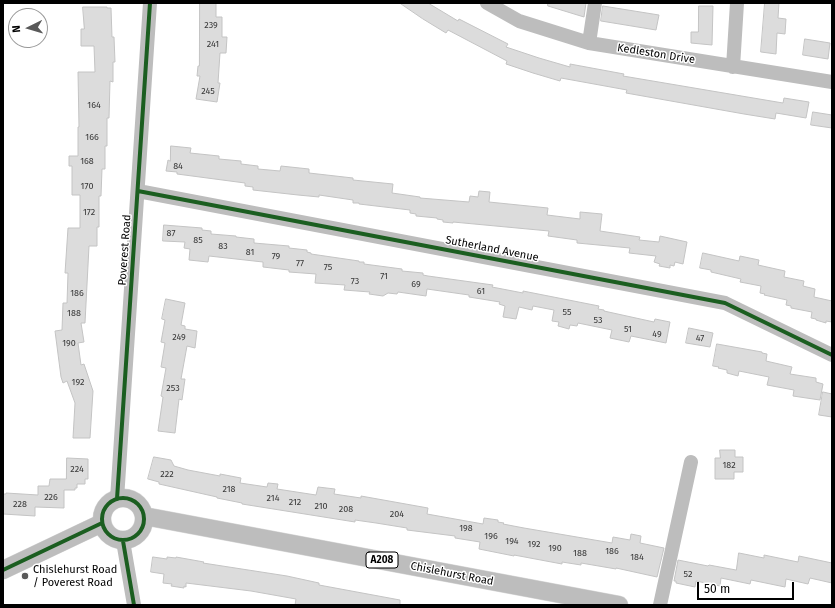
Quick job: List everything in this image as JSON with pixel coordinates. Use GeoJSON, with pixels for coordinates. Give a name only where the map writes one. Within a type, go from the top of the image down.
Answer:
{"type":"FeatureCollection","features":[{"type":"Feature","properties":{"kind":"main road"},"geometry":{"type":"LineString","coordinates":[[125,498],[132,500],[138,504],[144,516],[142,530],[137,536],[123,541],[110,536],[102,523],[102,516],[105,509],[110,503],[117,499],[125,498]]}},
{"type":"Feature","properties":{"kind":"main road","name":"Chislehurst Road"},"geometry":{"type":"LineString","coordinates":[[144,516],[619,605]]}},
{"type":"Feature","properties":{"kind":"main road"},"geometry":{"type":"LineString","coordinates":[[3,570],[102,523]]}},
{"type":"Feature","properties":{"kind":"street","name":"Poverest Road"},"geometry":{"type":"LineString","coordinates":[[117,499],[150,3]]}},
{"type":"Feature","properties":{"kind":"street","name":"Kedleston Drive"},"geometry":{"type":"LineString","coordinates":[[487,3],[519,21],[589,43],[832,82]]}},
{"type":"Feature","properties":{"kind":"street"},"geometry":{"type":"LineString","coordinates":[[589,43],[595,3]]}},
{"type":"Feature","properties":{"kind":"street"},"geometry":{"type":"LineString","coordinates":[[733,67],[737,3]]}},
{"type":"Feature","properties":{"kind":"street","name":"Sutherland Avenue"},"geometry":{"type":"LineString","coordinates":[[138,191],[725,303],[832,355]]}},
{"type":"Feature","properties":{"kind":"street"},"geometry":{"type":"LineString","coordinates":[[660,605],[691,462]]}},
{"type":"Feature","properties":{"kind":"street"},"geometry":{"type":"LineString","coordinates":[[123,541],[134,605]]}},
{"type":"Feature","properties":{"kind":"building"},"geometry":{"type":"Polygon","coordinates":[[[200,3],[216,3],[216,17],[222,17],[222,37],[227,37],[226,53],[220,53],[218,83],[220,83],[217,102],[196,99],[200,76],[197,76],[199,66],[200,3]]]}},
{"type":"Feature","properties":{"kind":"building"},"geometry":{"type":"Polygon","coordinates":[[[400,3],[428,3],[458,21],[459,19],[508,44],[506,47],[570,67],[570,64],[624,74],[623,76],[783,103],[784,98],[809,102],[806,118],[776,113],[775,119],[626,93],[627,90],[561,78],[560,81],[506,64],[507,61],[448,30],[446,33],[400,3]]]}},
{"type":"Feature","properties":{"kind":"building"},"geometry":{"type":"Polygon","coordinates":[[[548,3],[586,3],[584,17],[548,6],[548,3]]]}},
{"type":"Feature","properties":{"kind":"building"},"geometry":{"type":"Polygon","coordinates":[[[765,3],[779,3],[778,18],[786,19],[785,34],[777,33],[776,54],[761,52],[765,3]]]}},
{"type":"Feature","properties":{"kind":"building"},"geometry":{"type":"Polygon","coordinates":[[[603,6],[659,15],[656,30],[601,21],[603,6]]]}},
{"type":"Feature","properties":{"kind":"building"},"geometry":{"type":"Polygon","coordinates":[[[699,6],[713,6],[712,45],[691,43],[691,32],[698,32],[699,6]]]}},
{"type":"Feature","properties":{"kind":"building"},"geometry":{"type":"Polygon","coordinates":[[[83,7],[111,8],[115,62],[113,62],[113,82],[110,81],[109,118],[107,118],[107,146],[105,146],[105,169],[102,169],[101,196],[99,196],[99,227],[97,227],[97,246],[89,246],[85,323],[81,323],[84,342],[78,343],[81,365],[84,364],[93,391],[90,438],[73,438],[75,403],[67,381],[63,383],[61,377],[55,331],[62,330],[63,303],[67,303],[68,273],[65,273],[68,228],[80,228],[80,195],[72,195],[72,166],[69,166],[69,156],[78,156],[78,72],[95,72],[94,46],[81,46],[81,29],[84,29],[83,7]]]}},
{"type":"Feature","properties":{"kind":"building"},"geometry":{"type":"Polygon","coordinates":[[[805,39],[830,43],[828,59],[803,55],[805,39]]]}},
{"type":"Feature","properties":{"kind":"building"},"geometry":{"type":"Polygon","coordinates":[[[813,112],[832,115],[832,128],[811,125],[813,112]]]}},
{"type":"Feature","properties":{"kind":"building"},"geometry":{"type":"Polygon","coordinates":[[[171,146],[191,148],[190,153],[219,156],[219,159],[241,161],[241,164],[258,166],[258,169],[280,171],[281,166],[309,169],[309,173],[353,178],[353,180],[393,184],[392,193],[420,198],[469,202],[470,196],[478,197],[479,191],[490,192],[489,202],[548,208],[547,215],[580,219],[580,212],[602,214],[600,231],[640,237],[639,240],[659,242],[660,236],[687,242],[683,264],[675,262],[674,266],[670,265],[670,268],[659,266],[660,264],[654,262],[656,256],[629,253],[630,248],[577,243],[577,240],[548,236],[549,231],[443,222],[443,220],[437,218],[416,216],[416,214],[410,213],[410,210],[359,204],[353,203],[353,200],[319,195],[319,197],[253,190],[253,187],[245,186],[245,183],[177,174],[177,172],[166,171],[168,160],[170,161],[171,146]]]}},
{"type":"Feature","properties":{"kind":"building"},"geometry":{"type":"Polygon","coordinates":[[[164,225],[202,228],[202,230],[211,231],[211,234],[254,239],[254,243],[289,246],[289,248],[307,250],[307,252],[311,254],[359,261],[364,262],[364,264],[402,269],[402,271],[423,273],[423,275],[428,276],[493,285],[492,287],[523,293],[523,291],[599,306],[598,309],[604,311],[654,322],[655,319],[670,322],[666,343],[631,336],[629,342],[610,338],[612,330],[578,323],[577,326],[570,325],[569,329],[558,326],[559,322],[552,321],[554,310],[533,306],[532,310],[519,307],[516,319],[503,317],[505,306],[499,304],[500,302],[469,297],[469,295],[427,289],[426,296],[398,292],[397,294],[388,293],[383,296],[369,294],[370,292],[344,290],[345,285],[315,283],[316,274],[289,272],[289,270],[263,267],[263,262],[209,256],[208,262],[189,260],[190,249],[184,248],[185,242],[163,241],[164,225]]]}},
{"type":"Feature","properties":{"kind":"building"},"geometry":{"type":"Polygon","coordinates":[[[703,253],[739,261],[740,256],[759,260],[758,265],[785,271],[784,277],[804,281],[803,286],[815,289],[814,297],[832,301],[832,322],[826,321],[826,323],[811,318],[812,312],[791,308],[791,306],[786,305],[787,300],[760,293],[761,286],[740,282],[741,279],[700,268],[703,253]]]}},
{"type":"Feature","properties":{"kind":"building"},"geometry":{"type":"Polygon","coordinates":[[[166,299],[185,303],[181,325],[185,326],[185,329],[197,331],[195,348],[187,346],[181,379],[185,379],[182,400],[179,399],[175,433],[158,431],[163,397],[161,396],[166,368],[161,367],[165,343],[161,342],[165,320],[162,319],[166,299]]]}},
{"type":"Feature","properties":{"kind":"building"},"geometry":{"type":"Polygon","coordinates":[[[689,328],[713,333],[710,347],[686,343],[689,328]]]}},
{"type":"Feature","properties":{"kind":"building"},"geometry":{"type":"Polygon","coordinates":[[[717,344],[762,352],[767,354],[766,361],[792,367],[790,374],[816,378],[816,382],[823,384],[820,400],[793,396],[794,390],[767,385],[769,377],[739,371],[738,376],[727,373],[727,370],[713,366],[717,344]]]}},
{"type":"Feature","properties":{"kind":"building"},"geometry":{"type":"Polygon","coordinates":[[[823,392],[832,394],[832,417],[819,415],[823,392]]]}},
{"type":"Feature","properties":{"kind":"building"},"geometry":{"type":"Polygon","coordinates":[[[720,450],[735,450],[735,457],[743,457],[743,472],[734,472],[734,479],[715,479],[715,458],[720,458],[720,450]]]}},
{"type":"Feature","properties":{"kind":"building"},"geometry":{"type":"Polygon","coordinates":[[[154,457],[171,460],[174,466],[188,470],[241,478],[240,483],[267,487],[268,483],[278,484],[277,489],[316,495],[318,487],[335,489],[334,494],[361,498],[361,496],[428,508],[427,514],[483,524],[484,518],[498,520],[498,522],[504,523],[503,524],[612,543],[613,537],[630,540],[631,534],[641,536],[640,543],[664,548],[657,577],[616,568],[581,563],[581,565],[562,562],[562,564],[514,556],[479,549],[480,542],[455,538],[455,536],[242,504],[159,484],[159,482],[148,479],[154,457]]]}},
{"type":"Feature","properties":{"kind":"building"},"geometry":{"type":"Polygon","coordinates":[[[67,458],[88,459],[88,479],[85,479],[85,484],[77,484],[77,488],[75,488],[75,490],[64,490],[64,508],[35,507],[35,516],[3,514],[3,494],[38,495],[38,486],[49,486],[50,479],[66,479],[67,458]]]}},
{"type":"Feature","properties":{"kind":"building"},"geometry":{"type":"Polygon","coordinates":[[[739,553],[764,558],[764,555],[798,562],[799,556],[832,563],[832,583],[810,578],[808,584],[786,579],[785,587],[751,580],[750,584],[721,578],[720,586],[696,581],[695,587],[676,583],[676,581],[674,581],[678,560],[736,570],[739,553]]]}},
{"type":"Feature","properties":{"kind":"building"},"geometry":{"type":"Polygon","coordinates":[[[153,557],[167,559],[167,557],[176,557],[204,562],[203,563],[287,576],[319,583],[319,585],[400,600],[400,605],[295,605],[296,599],[251,591],[186,583],[186,587],[184,586],[184,588],[171,586],[172,584],[163,583],[164,574],[151,572],[153,557]]]}},
{"type":"Feature","properties":{"kind":"cycle path"},"geometry":{"type":"LineString","coordinates":[[117,499],[150,3]]}},
{"type":"Feature","properties":{"kind":"cycle path"},"geometry":{"type":"LineString","coordinates":[[138,191],[725,303],[832,355]]}},
{"type":"Feature","properties":{"kind":"cycle path"},"geometry":{"type":"LineString","coordinates":[[119,498],[127,498],[138,504],[144,515],[144,519],[144,523],[138,534],[127,540],[119,540],[108,534],[102,523],[102,515],[108,504],[119,498]]}},
{"type":"Feature","properties":{"kind":"cycle path"},"geometry":{"type":"LineString","coordinates":[[3,570],[102,523]]}},
{"type":"Feature","properties":{"kind":"cycle path"},"geometry":{"type":"LineString","coordinates":[[123,541],[134,605]]}},
{"type":"Feature","properties":{"kind":"place","name":"Chislehurst Road / Poverest Road"},"geometry":{"type":"Point","coordinates":[25,576]}}]}
